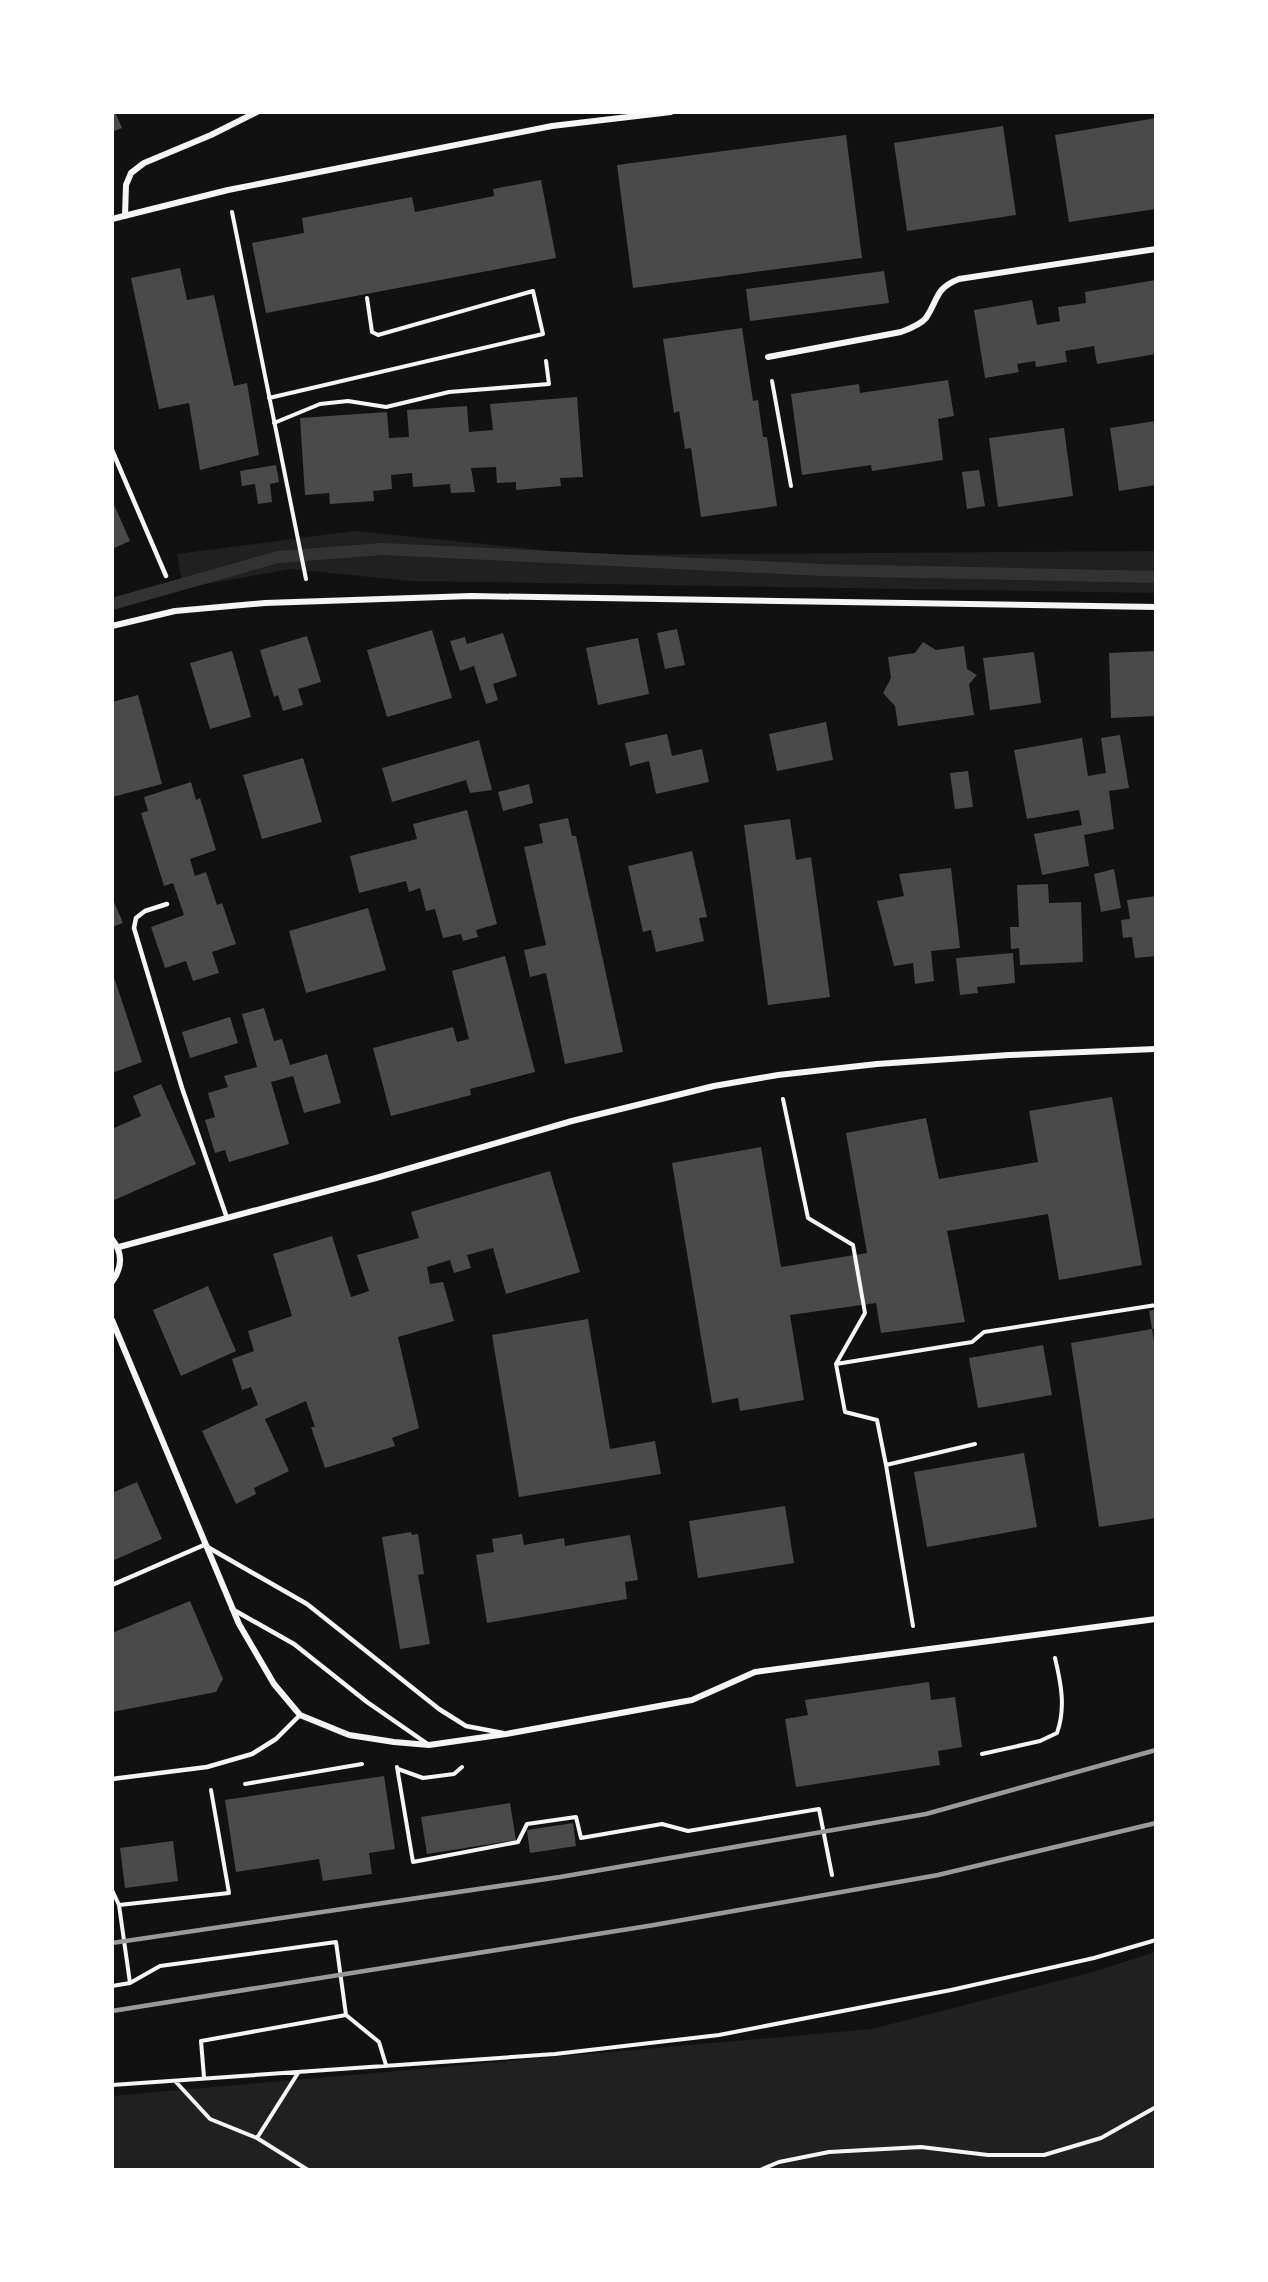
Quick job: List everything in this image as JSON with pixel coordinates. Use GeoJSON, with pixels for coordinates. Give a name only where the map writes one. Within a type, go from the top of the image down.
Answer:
{"type":"FeatureCollection","features":[{"type":"Feature","properties":{"kind":"street"},"geometry":{"type":"LineString","coordinates":[[124,216],[126,185],[131,173],[144,163],[211,135],[257,112]]}},
{"type":"Feature","properties":{"kind":"street"},"geometry":{"type":"LineString","coordinates":[[112,219],[228,190],[552,126],[671,112]]}},
{"type":"Feature","properties":{"kind":"street"},"geometry":{"type":"LineString","coordinates":[[768,357],[901,332],[916,326],[925,319],[934,299],[946,285],[959,279],[1155,249]]}},
{"type":"Feature","properties":{"kind":"street"},"geometry":{"type":"LineString","coordinates":[[112,626],[175,611],[265,603],[471,596],[1155,607]]}},
{"type":"Feature","properties":{"kind":"street"},"geometry":{"type":"LineString","coordinates":[[119,1247],[376,1178],[572,1121],[714,1086],[778,1075],[888,1063],[1155,1049]]}},
{"type":"Feature","properties":{"kind":"street"},"geometry":{"type":"LineString","coordinates":[[112,1239],[119,1247],[121,1264],[112,1282]]}},
{"type":"Feature","properties":{"kind":"street"},"geometry":{"type":"LineString","coordinates":[[112,1320],[204,1545],[239,1624],[274,1684],[300,1716],[348,1734],[429,1745],[506,1734],[692,1700],[755,1672],[1155,1619]]}},
{"type":"Feature","properties":{"kind":"lane"},"geometry":{"type":"LineString","coordinates":[[112,450],[165,576]]}},
{"type":"Feature","properties":{"kind":"lane"},"geometry":{"type":"LineString","coordinates":[[167,904],[145,911],[136,918],[134,928],[182,1088],[227,1218]]}},
{"type":"Feature","properties":{"kind":"lane"},"geometry":{"type":"LineString","coordinates":[[112,1585],[204,1545],[307,1605],[439,1709],[466,1726],[506,1734]]}},
{"type":"Feature","properties":{"kind":"lane"},"geometry":{"type":"LineString","coordinates":[[232,1608],[294,1644],[367,1702],[429,1745]]}},
{"type":"Feature","properties":{"kind":"lane"},"geometry":{"type":"LineString","coordinates":[[112,1779],[207,1767],[252,1754],[276,1739],[300,1716]]}},
{"type":"Feature","properties":{"kind":"path"},"geometry":{"type":"LineString","coordinates":[[228,190],[306,577]]}},
{"type":"Feature","properties":{"kind":"path"},"geometry":{"type":"LineString","coordinates":[[269,398],[543,334],[533,291],[378,335],[372,332],[369,324],[367,298]]}},
{"type":"Feature","properties":{"kind":"path"},"geometry":{"type":"LineString","coordinates":[[768,357],[791,486]]}},
{"type":"Feature","properties":{"kind":"path"},"geometry":{"type":"LineString","coordinates":[[274,423],[320,404],[348,400],[386,407],[449,392],[549,384],[546,361]]}},
{"type":"Feature","properties":{"kind":"path"},"geometry":{"type":"LineString","coordinates":[[778,1075],[808,1218],[853,1245],[865,1313],[836,1364],[845,1412],[877,1420],[917,1651]]}},
{"type":"Feature","properties":{"kind":"path"},"geometry":{"type":"LineString","coordinates":[[836,1364],[972,1342],[984,1332],[1155,1305]]}},
{"type":"Feature","properties":{"kind":"path"},"geometry":{"type":"LineString","coordinates":[[886,1465],[975,1444]]}},
{"type":"Feature","properties":{"kind":"path"},"geometry":{"type":"LineString","coordinates":[[982,1754],[1040,1741],[1057,1734],[1061,1723],[1063,1703],[1050,1633]]}},
{"type":"Feature","properties":{"kind":"path"},"geometry":{"type":"LineString","coordinates":[[394,1742],[413,1862],[518,1842],[526,1824],[576,1817],[581,1838],[662,1824],[688,1831],[819,1809],[832,1875]]}},
{"type":"Feature","properties":{"kind":"path"},"geometry":{"type":"LineString","coordinates":[[244,1784],[366,1763]]}},
{"type":"Feature","properties":{"kind":"path"},"geometry":{"type":"LineString","coordinates":[[387,1767],[423,1778],[454,1774],[463,1766]]}},
{"type":"Feature","properties":{"kind":"path"},"geometry":{"type":"LineString","coordinates":[[119,1905],[229,1893],[207,1767]]}},
{"type":"Feature","properties":{"kind":"path"},"geometry":{"type":"LineString","coordinates":[[211,1790],[222,1788]]}},
{"type":"Feature","properties":{"kind":"path"},"geometry":{"type":"LineString","coordinates":[[112,1890],[119,1905],[130,1983]]}},
{"type":"Feature","properties":{"kind":"path"},"geometry":{"type":"LineString","coordinates":[[112,2085],[555,2054],[719,2035],[951,1990],[1094,1958],[1155,1940]]}},
{"type":"Feature","properties":{"kind":"path"},"geometry":{"type":"LineString","coordinates":[[112,1986],[130,1983],[160,1966],[336,1942],[346,2015],[379,2042],[386,2065]]}},
{"type":"Feature","properties":{"kind":"path"},"geometry":{"type":"LineString","coordinates":[[204,2077],[201,2041],[346,2015]]}},
{"type":"Feature","properties":{"kind":"path"},"geometry":{"type":"LineString","coordinates":[[257,2138],[298,2072]]}},
{"type":"Feature","properties":{"kind":"path"},"geometry":{"type":"LineString","coordinates":[[175,2082],[210,2119],[257,2138],[308,2169]]}},
{"type":"Feature","properties":{"kind":"path"},"geometry":{"type":"LineString","coordinates":[[760,2169],[779,2162],[829,2152],[921,2147],[988,2155],[1044,2155],[1101,2138],[1155,2107]]}},
{"type":"Feature","properties":{"kind":"shaded area"},"geometry":{"type":"Polygon","coordinates":[[[355,531],[591,555],[1155,551],[1156,593],[409,581],[292,569],[183,588],[177,554],[355,531]]]}},
{"type":"Feature","properties":{"kind":"shaded area"},"geometry":{"type":"Polygon","coordinates":[[[1155,1952],[1155,2169],[113,2169],[112,2096],[872,2029],[1093,1972],[1155,1952]]]}},
{"type":"Feature","properties":{"kind":"building"},"geometry":{"type":"Polygon","coordinates":[[[112,112],[115,112],[122,128],[112,132],[112,112]]]}},
{"type":"Feature","properties":{"kind":"building"},"geometry":{"type":"Polygon","coordinates":[[[1156,118],[1156,209],[1069,222],[1055,135],[1156,118]]]}},
{"type":"Feature","properties":{"kind":"building"},"geometry":{"type":"Polygon","coordinates":[[[1003,126],[1016,215],[907,231],[894,143],[1003,126]]]}},
{"type":"Feature","properties":{"kind":"building"},"geometry":{"type":"Polygon","coordinates":[[[846,135],[862,258],[633,288],[617,165],[846,135]]]}},
{"type":"Feature","properties":{"kind":"building"},"geometry":{"type":"Polygon","coordinates":[[[541,180],[556,258],[266,313],[252,243],[304,233],[302,218],[412,197],[415,212],[494,196],[493,189],[541,180]]]}},
{"type":"Feature","properties":{"kind":"building"},"geometry":{"type":"Polygon","coordinates":[[[180,268],[187,300],[214,295],[234,386],[247,383],[259,455],[200,470],[189,403],[159,409],[131,278],[180,268]]]}},
{"type":"Feature","properties":{"kind":"building"},"geometry":{"type":"Polygon","coordinates":[[[884,271],[889,303],[750,321],[746,289],[884,271]]]}},
{"type":"Feature","properties":{"kind":"building"},"geometry":{"type":"Polygon","coordinates":[[[1156,280],[1156,354],[1097,364],[1094,346],[1065,351],[1067,362],[1036,367],[1035,361],[1017,364],[1019,372],[985,378],[974,310],[1032,300],[1037,325],[1060,321],[1058,307],[1086,303],[1085,292],[1156,280]]]}},
{"type":"Feature","properties":{"kind":"building"},"geometry":{"type":"Polygon","coordinates":[[[742,328],[753,401],[758,400],[763,437],[767,437],[777,506],[701,517],[691,448],[685,449],[679,411],[674,413],[663,339],[742,328]]]}},
{"type":"Feature","properties":{"kind":"building"},"geometry":{"type":"Polygon","coordinates":[[[948,380],[954,416],[938,419],[943,460],[872,471],[871,465],[802,475],[791,394],[859,384],[860,393],[948,380]]]}},
{"type":"Feature","properties":{"kind":"building"},"geometry":{"type":"Polygon","coordinates":[[[577,397],[583,477],[560,478],[561,486],[516,490],[516,482],[497,483],[496,467],[471,468],[475,492],[451,493],[450,484],[413,487],[412,473],[391,475],[392,489],[373,491],[374,501],[330,504],[329,493],[305,495],[300,418],[387,412],[389,438],[409,437],[407,410],[467,406],[469,432],[493,430],[490,404],[577,397]]]}},
{"type":"Feature","properties":{"kind":"building"},"geometry":{"type":"Polygon","coordinates":[[[1156,421],[1156,485],[1119,491],[1110,428],[1156,421]]]}},
{"type":"Feature","properties":{"kind":"building"},"geometry":{"type":"Polygon","coordinates":[[[1064,428],[1073,496],[998,507],[989,438],[1064,428]]]}},
{"type":"Feature","properties":{"kind":"building"},"geometry":{"type":"Polygon","coordinates":[[[276,465],[279,482],[270,484],[272,502],[258,504],[255,484],[242,486],[240,471],[276,465]]]}},
{"type":"Feature","properties":{"kind":"building"},"geometry":{"type":"Polygon","coordinates":[[[979,470],[985,506],[967,509],[962,472],[979,470]]]}},
{"type":"Feature","properties":{"kind":"building"},"geometry":{"type":"Polygon","coordinates":[[[112,500],[130,541],[112,549],[112,500]]]}},
{"type":"Feature","properties":{"kind":"building"},"geometry":{"type":"Polygon","coordinates":[[[677,629],[685,665],[665,669],[657,633],[677,629]]]}},
{"type":"Feature","properties":{"kind":"building"},"geometry":{"type":"Polygon","coordinates":[[[432,630],[452,698],[387,717],[367,650],[432,630]]]}},
{"type":"Feature","properties":{"kind":"building"},"geometry":{"type":"Polygon","coordinates":[[[503,633],[517,676],[493,684],[498,700],[486,704],[474,666],[460,671],[450,641],[465,637],[467,644],[503,633]]]}},
{"type":"Feature","properties":{"kind":"building"},"geometry":{"type":"Polygon","coordinates":[[[307,636],[321,682],[298,689],[303,705],[283,711],[278,695],[274,697],[260,650],[307,636]]]}},
{"type":"Feature","properties":{"kind":"building"},"geometry":{"type":"Polygon","coordinates":[[[638,638],[649,694],[598,705],[586,648],[638,638]]]}},
{"type":"Feature","properties":{"kind":"building"},"geometry":{"type":"Polygon","coordinates":[[[923,642],[936,650],[964,646],[967,669],[977,675],[969,684],[974,715],[898,726],[895,706],[883,693],[891,678],[888,657],[915,653],[923,642]]]}},
{"type":"Feature","properties":{"kind":"building"},"geometry":{"type":"Polygon","coordinates":[[[232,651],[251,717],[210,729],[190,663],[232,651]]]}},
{"type":"Feature","properties":{"kind":"building"},"geometry":{"type":"Polygon","coordinates":[[[1156,651],[1156,716],[1111,718],[1109,653],[1156,651]]]}},
{"type":"Feature","properties":{"kind":"building"},"geometry":{"type":"Polygon","coordinates":[[[1034,652],[1041,703],[990,710],[983,658],[1034,652]]]}},
{"type":"Feature","properties":{"kind":"building"},"geometry":{"type":"Polygon","coordinates":[[[138,695],[162,784],[112,797],[112,702],[138,695]]]}},
{"type":"Feature","properties":{"kind":"building"},"geometry":{"type":"Polygon","coordinates":[[[826,722],[833,760],[777,771],[769,734],[826,722]]]}},
{"type":"Feature","properties":{"kind":"building"},"geometry":{"type":"Polygon","coordinates":[[[667,734],[672,756],[702,749],[709,782],[656,794],[649,761],[630,766],[625,743],[667,734]]]}},
{"type":"Feature","properties":{"kind":"building"},"geometry":{"type":"Polygon","coordinates":[[[1120,735],[1129,788],[1109,791],[1114,829],[1084,835],[1089,866],[1042,875],[1034,834],[1082,825],[1079,810],[1027,819],[1014,750],[1082,738],[1088,776],[1106,773],[1101,738],[1120,735]]]}},
{"type":"Feature","properties":{"kind":"building"},"geometry":{"type":"Polygon","coordinates":[[[479,740],[492,790],[470,793],[466,780],[392,802],[382,768],[479,740]]]}},
{"type":"Feature","properties":{"kind":"building"},"geometry":{"type":"Polygon","coordinates":[[[303,758],[322,822],[262,839],[243,775],[303,758]]]}},
{"type":"Feature","properties":{"kind":"building"},"geometry":{"type":"Polygon","coordinates":[[[968,771],[973,807],[955,809],[950,773],[968,771]]]}},
{"type":"Feature","properties":{"kind":"building"},"geometry":{"type":"Polygon","coordinates":[[[191,782],[196,800],[200,798],[216,850],[190,859],[195,876],[206,872],[217,905],[222,903],[236,944],[212,952],[219,973],[193,981],[186,961],[165,968],[151,927],[184,915],[173,883],[164,886],[141,813],[148,811],[144,797],[191,782]]]}},
{"type":"Feature","properties":{"kind":"building"},"geometry":{"type":"Polygon","coordinates":[[[529,784],[533,803],[503,811],[498,792],[529,784]]]}},
{"type":"Feature","properties":{"kind":"building"},"geometry":{"type":"Polygon","coordinates":[[[467,810],[497,924],[476,930],[478,937],[463,941],[461,934],[443,938],[435,909],[426,911],[420,888],[409,892],[406,881],[359,893],[350,856],[417,839],[413,824],[467,810]]]}},
{"type":"Feature","properties":{"kind":"building"},"geometry":{"type":"Polygon","coordinates":[[[568,818],[572,836],[576,836],[623,1052],[565,1064],[546,973],[530,977],[524,950],[546,945],[524,847],[543,843],[539,824],[568,818]]]}},
{"type":"Feature","properties":{"kind":"building"},"geometry":{"type":"Polygon","coordinates":[[[790,819],[796,860],[811,857],[830,997],[768,1005],[744,825],[790,819]]]}},
{"type":"Feature","properties":{"kind":"building"},"geometry":{"type":"Polygon","coordinates":[[[692,851],[707,917],[699,918],[704,941],[656,952],[651,930],[643,932],[628,866],[692,851]]]}},
{"type":"Feature","properties":{"kind":"building"},"geometry":{"type":"Polygon","coordinates":[[[951,868],[960,948],[931,951],[934,981],[915,984],[913,963],[894,966],[877,901],[904,896],[899,874],[951,868]]]}},
{"type":"Feature","properties":{"kind":"building"},"geometry":{"type":"Polygon","coordinates":[[[1114,869],[1121,908],[1101,912],[1094,874],[1114,869]]]}},
{"type":"Feature","properties":{"kind":"building"},"geometry":{"type":"Polygon","coordinates":[[[1048,884],[1049,903],[1081,902],[1083,962],[1020,965],[1019,948],[1011,949],[1010,927],[1019,927],[1017,885],[1048,884]]]}},
{"type":"Feature","properties":{"kind":"building"},"geometry":{"type":"Polygon","coordinates":[[[1156,896],[1156,956],[1135,958],[1132,937],[1123,938],[1121,920],[1130,919],[1127,900],[1156,896]]]}},
{"type":"Feature","properties":{"kind":"building"},"geometry":{"type":"Polygon","coordinates":[[[112,897],[123,923],[112,927],[112,897]]]}},
{"type":"Feature","properties":{"kind":"building"},"geometry":{"type":"Polygon","coordinates":[[[368,908],[386,970],[306,993],[289,931],[368,908]]]}},
{"type":"Feature","properties":{"kind":"building"},"geometry":{"type":"Polygon","coordinates":[[[1013,953],[1015,983],[977,987],[978,993],[960,995],[956,958],[1013,953]]]}},
{"type":"Feature","properties":{"kind":"building"},"geometry":{"type":"Polygon","coordinates":[[[505,956],[535,1072],[470,1089],[471,1095],[391,1116],[373,1048],[453,1027],[457,1042],[469,1039],[452,971],[505,956]]]}},
{"type":"Feature","properties":{"kind":"building"},"geometry":{"type":"Polygon","coordinates":[[[112,971],[142,1062],[112,1073],[112,971]]]}},
{"type":"Feature","properties":{"kind":"building"},"geometry":{"type":"Polygon","coordinates":[[[264,1008],[274,1041],[282,1039],[290,1065],[327,1054],[341,1103],[304,1113],[293,1076],[271,1082],[289,1144],[229,1162],[225,1150],[215,1153],[205,1120],[215,1117],[208,1093],[228,1087],[224,1076],[257,1067],[242,1014],[264,1008]]]}},
{"type":"Feature","properties":{"kind":"building"},"geometry":{"type":"Polygon","coordinates":[[[230,1017],[238,1043],[190,1058],[182,1032],[230,1017]]]}},
{"type":"Feature","properties":{"kind":"building"},"geometry":{"type":"Polygon","coordinates":[[[161,1084],[196,1164],[112,1201],[112,1129],[141,1116],[133,1096],[161,1084]]]}},
{"type":"Feature","properties":{"kind":"building"},"geometry":{"type":"Polygon","coordinates":[[[1112,1097],[1142,1265],[1059,1280],[1048,1214],[947,1231],[965,1322],[881,1333],[876,1303],[790,1315],[804,1400],[740,1411],[738,1398],[712,1403],[672,1163],[761,1147],[781,1267],[867,1253],[846,1133],[926,1118],[939,1179],[1038,1162],[1029,1111],[1112,1097]]]}},
{"type":"Feature","properties":{"kind":"building"},"geometry":{"type":"Polygon","coordinates":[[[550,1171],[580,1272],[506,1294],[493,1248],[467,1255],[471,1268],[454,1273],[450,1260],[427,1267],[430,1284],[443,1282],[454,1321],[398,1337],[419,1428],[392,1438],[395,1446],[325,1468],[311,1427],[315,1427],[306,1401],[265,1419],[289,1471],[254,1488],[256,1494],[236,1504],[202,1431],[258,1405],[251,1387],[242,1390],[232,1359],[254,1351],[248,1331],[292,1316],[273,1254],[332,1236],[351,1297],[369,1291],[357,1255],[419,1238],[411,1212],[550,1171]]]}},
{"type":"Feature","properties":{"kind":"building"},"geometry":{"type":"Polygon","coordinates":[[[208,1286],[236,1351],[181,1376],[153,1310],[208,1286]]]}},
{"type":"Feature","properties":{"kind":"building"},"geometry":{"type":"Polygon","coordinates":[[[1156,1309],[1156,1329],[1152,1329],[1149,1311],[1156,1309]]]}},
{"type":"Feature","properties":{"kind":"building"},"geometry":{"type":"Polygon","coordinates":[[[588,1319],[610,1449],[655,1441],[661,1474],[519,1497],[492,1335],[588,1319]]]}},
{"type":"Feature","properties":{"kind":"building"},"geometry":{"type":"Polygon","coordinates":[[[1152,1329],[1156,1353],[1156,1518],[1099,1527],[1071,1343],[1152,1329]]]}},
{"type":"Feature","properties":{"kind":"building"},"geometry":{"type":"Polygon","coordinates":[[[1043,1345],[1052,1395],[978,1408],[969,1358],[1043,1345]]]}},
{"type":"Feature","properties":{"kind":"building"},"geometry":{"type":"Polygon","coordinates":[[[1024,1453],[1037,1527],[927,1547],[914,1472],[1024,1453]]]}},
{"type":"Feature","properties":{"kind":"building"},"geometry":{"type":"Polygon","coordinates":[[[137,1482],[162,1539],[112,1561],[112,1493],[137,1482]]]}},
{"type":"Feature","properties":{"kind":"building"},"geometry":{"type":"Polygon","coordinates":[[[785,1506],[794,1563],[698,1578],[689,1521],[785,1506]]]}},
{"type":"Feature","properties":{"kind":"building"},"geometry":{"type":"Polygon","coordinates":[[[411,1532],[412,1535],[418,1534],[424,1574],[418,1575],[430,1644],[400,1649],[382,1537],[411,1532]]]}},
{"type":"Feature","properties":{"kind":"building"},"geometry":{"type":"Polygon","coordinates":[[[522,1534],[524,1545],[564,1538],[565,1546],[630,1535],[638,1580],[625,1582],[627,1599],[487,1623],[476,1555],[494,1552],[492,1539],[522,1534]]]}},
{"type":"Feature","properties":{"kind":"building"},"geometry":{"type":"Polygon","coordinates":[[[190,1601],[223,1679],[216,1692],[112,1712],[112,1633],[190,1601]]]}},
{"type":"Feature","properties":{"kind":"building"},"geometry":{"type":"Polygon","coordinates":[[[929,1682],[931,1700],[955,1697],[962,1747],[938,1751],[940,1765],[796,1787],[785,1719],[808,1715],[805,1700],[929,1682]]]}},
{"type":"Feature","properties":{"kind":"building"},"geometry":{"type":"Polygon","coordinates":[[[384,1776],[395,1849],[369,1853],[372,1874],[323,1881],[319,1859],[236,1872],[225,1800],[384,1776]]]}},
{"type":"Feature","properties":{"kind":"building"},"geometry":{"type":"Polygon","coordinates":[[[510,1803],[516,1840],[427,1854],[421,1817],[510,1803]]]}},
{"type":"Feature","properties":{"kind":"building"},"geometry":{"type":"Polygon","coordinates":[[[573,1823],[576,1846],[530,1853],[527,1830],[573,1823]]]}},
{"type":"Feature","properties":{"kind":"building"},"geometry":{"type":"Polygon","coordinates":[[[173,1841],[178,1881],[125,1888],[120,1848],[173,1841]]]}},
{"type":"Feature","properties":{"kind":"waterway"},"geometry":{"type":"LineString","coordinates":[[112,604],[278,557],[382,549],[824,570],[1156,577]]}},
{"type":"Feature","properties":{"kind":"railway"},"geometry":{"type":"LineString","coordinates":[[112,1943],[560,1877],[926,1814],[1156,1750]]}},
{"type":"Feature","properties":{"kind":"railway"},"geometry":{"type":"LineString","coordinates":[[112,2011],[654,1925],[938,1875],[1156,1823]]}}]}
